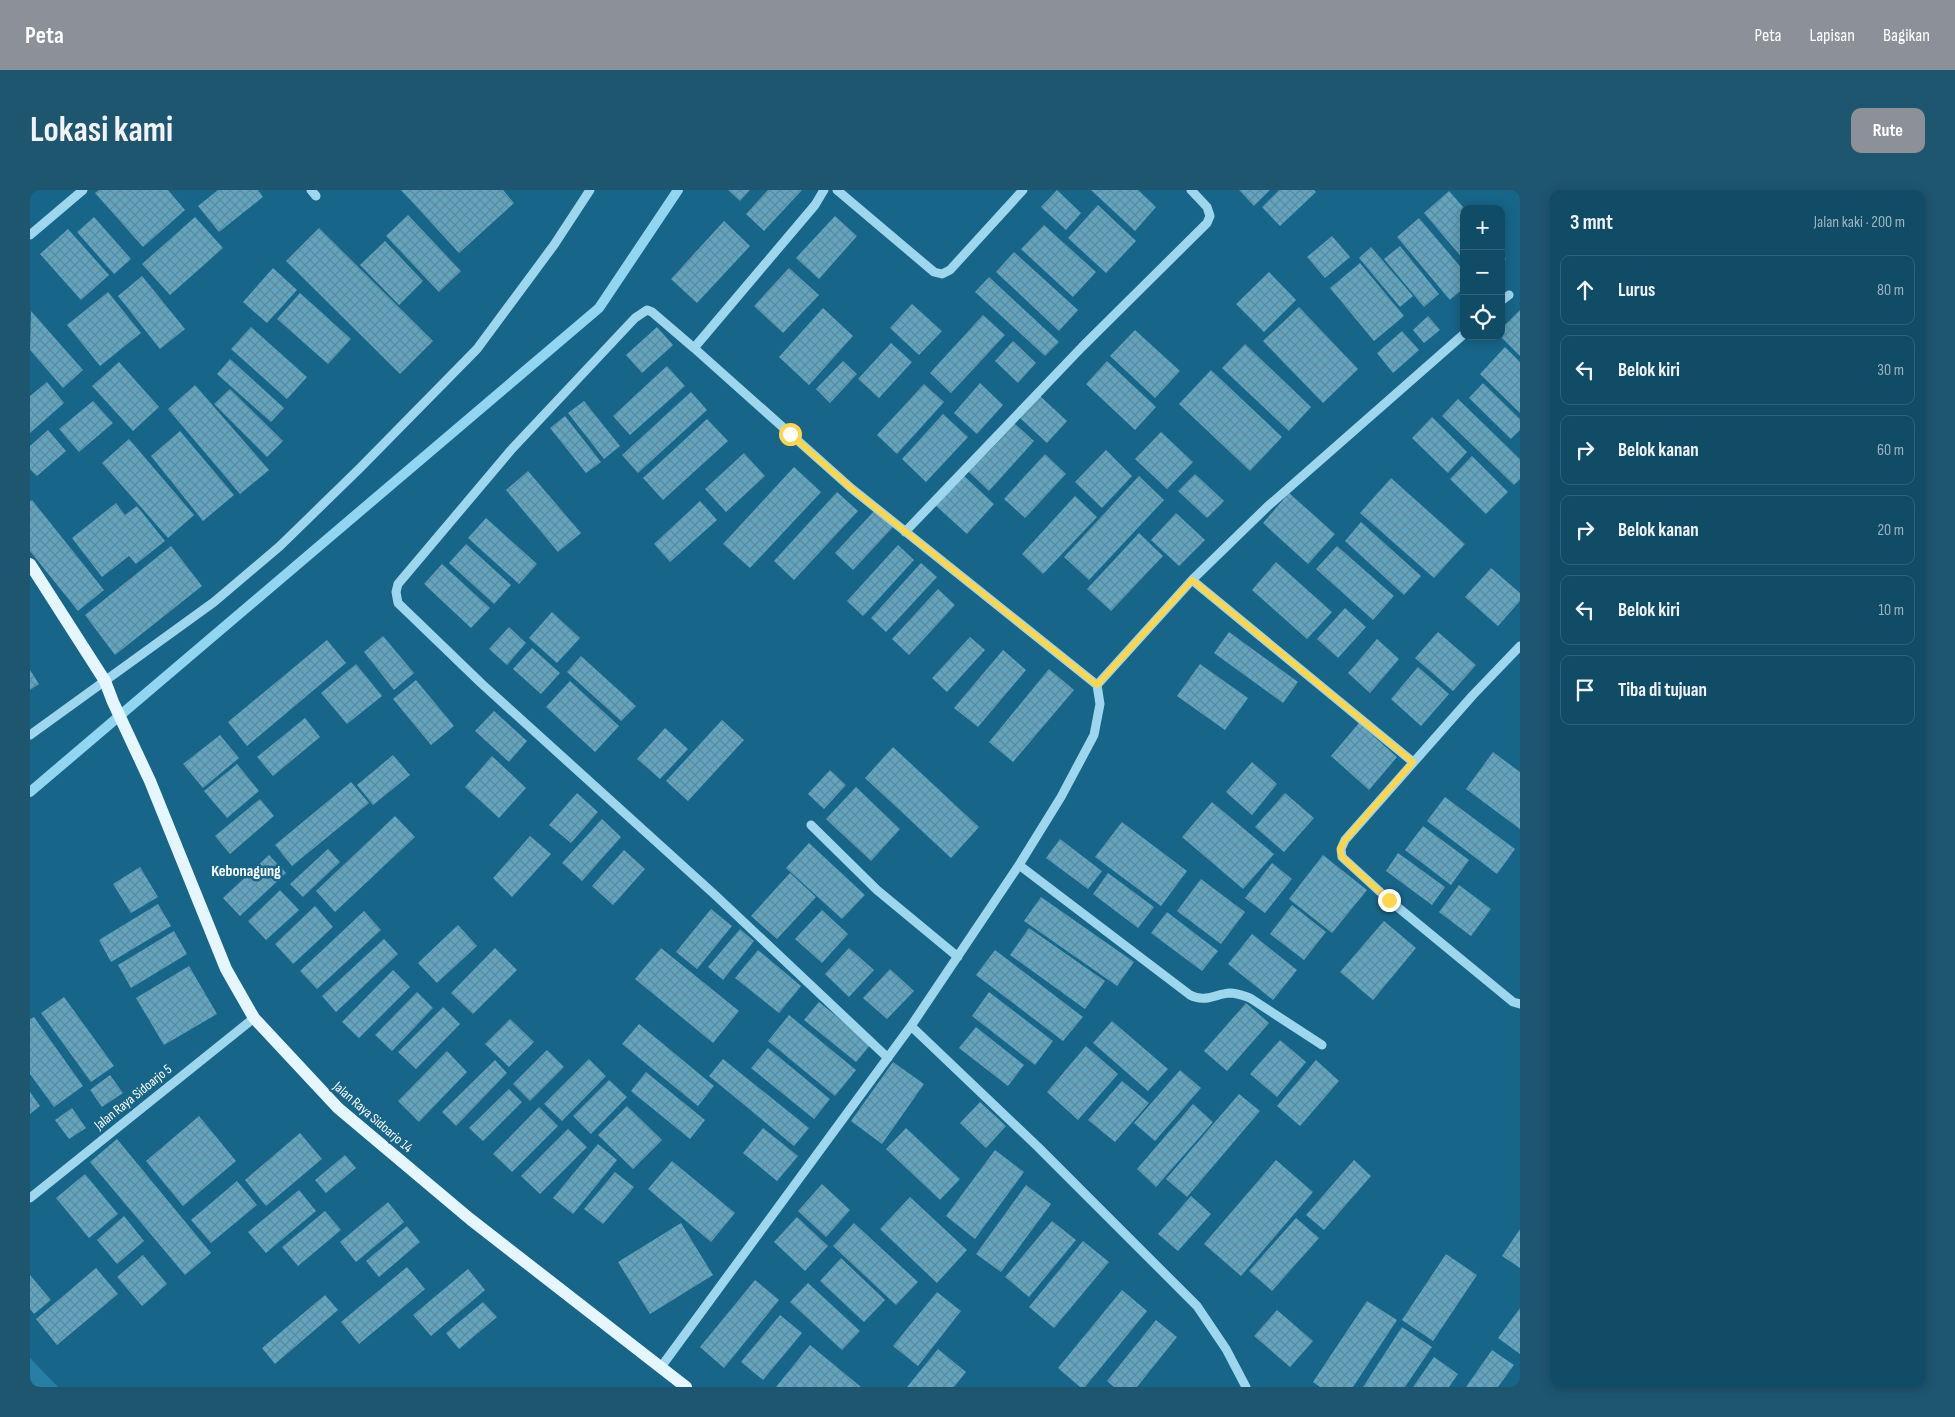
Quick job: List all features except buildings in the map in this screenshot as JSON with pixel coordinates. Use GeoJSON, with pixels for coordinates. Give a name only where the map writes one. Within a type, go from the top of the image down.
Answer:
{"type":"FeatureCollection","features":[{"type":"Feature","properties":{"kind":"main road","name":"Jalan Raya Sidoarjo 14"},"geometry":{"type":"LineString","coordinates":[[30,564],[105,681],[150,781],[226,969],[254,1018],[338,1108],[470,1219],[686,1387]]}},
{"type":"Feature","properties":{"kind":"street"},"geometry":{"type":"LineString","coordinates":[[30,235],[83,190]]}},
{"type":"Feature","properties":{"kind":"street"},"geometry":{"type":"LineString","coordinates":[[30,735],[214,602],[280,546],[420,409],[477,349],[554,245],[590,190]]}},
{"type":"Feature","properties":{"kind":"street"},"geometry":{"type":"LineString","coordinates":[[694,348],[814,205],[824,190]]}},
{"type":"Feature","properties":{"kind":"street"},"geometry":{"type":"LineString","coordinates":[[837,190],[934,272],[942,274],[950,270],[1023,190]]}},
{"type":"Feature","properties":{"kind":"street"},"geometry":{"type":"LineString","coordinates":[[905,532],[1082,347],[1207,223],[1210,216],[1207,207],[1191,190]]}},
{"type":"Feature","properties":{"kind":"street"},"geometry":{"type":"LineString","coordinates":[[1505,298],[1509,294]]}},
{"type":"Feature","properties":{"kind":"street"},"geometry":{"type":"LineString","coordinates":[[661,1367],[888,1058],[911,1026],[1019,865],[1061,797],[1094,735],[1100,704],[1097,685],[851,488],[694,348],[652,312],[647,310],[635,318],[511,450],[442,531],[398,584],[396,592],[398,603],[482,684],[714,894],[888,1058]]}},
{"type":"Feature","properties":{"kind":"street"},"geometry":{"type":"LineString","coordinates":[[1097,685],[1192,580],[1267,507],[1460,338]]}},
{"type":"Feature","properties":{"kind":"street"},"geometry":{"type":"LineString","coordinates":[[1192,580],[1413,762]]}},
{"type":"Feature","properties":{"kind":"street"},"geometry":{"type":"LineString","coordinates":[[1520,646],[1413,762],[1345,840],[1340,849],[1342,857],[1389,900],[1513,1002],[1520,1004]]}},
{"type":"Feature","properties":{"kind":"street"},"geometry":{"type":"LineString","coordinates":[[811,824],[877,890],[958,956]]}},
{"type":"Feature","properties":{"kind":"street"},"geometry":{"type":"LineString","coordinates":[[1019,865],[1190,996],[1199,1000],[1231,993],[1245,996],[1322,1045]]}},
{"type":"Feature","properties":{"kind":"street","name":"Jalan Raya Sidoarjo 5"},"geometry":{"type":"LineString","coordinates":[[30,1198],[254,1018]]}},
{"type":"Feature","properties":{"kind":"street"},"geometry":{"type":"LineString","coordinates":[[911,1026],[1038,1147],[1198,1306],[1226,1349],[1246,1387]]}},
{"type":"Feature","properties":{"kind":"shaded area"},"geometry":{"type":"Polygon","coordinates":[[[30,1358],[58,1387],[30,1387],[30,1358]]]}},
{"type":"Feature","properties":{"kind":"waterway"},"geometry":{"type":"LineString","coordinates":[[30,792],[599,308],[678,190]]}},
{"type":"Feature","properties":{"kind":"district","name":"Kebonagung"},"geometry":{"type":"Point","coordinates":[246,871]}},
{"type":"Feature","properties":{"kind":"route"},"geometry":{"type":"LineString","coordinates":[[790,434],[851,488],[1097,685],[1192,580],[1413,762],[1345,840],[1340,849],[1342,857],[1389,900]]}}]}
